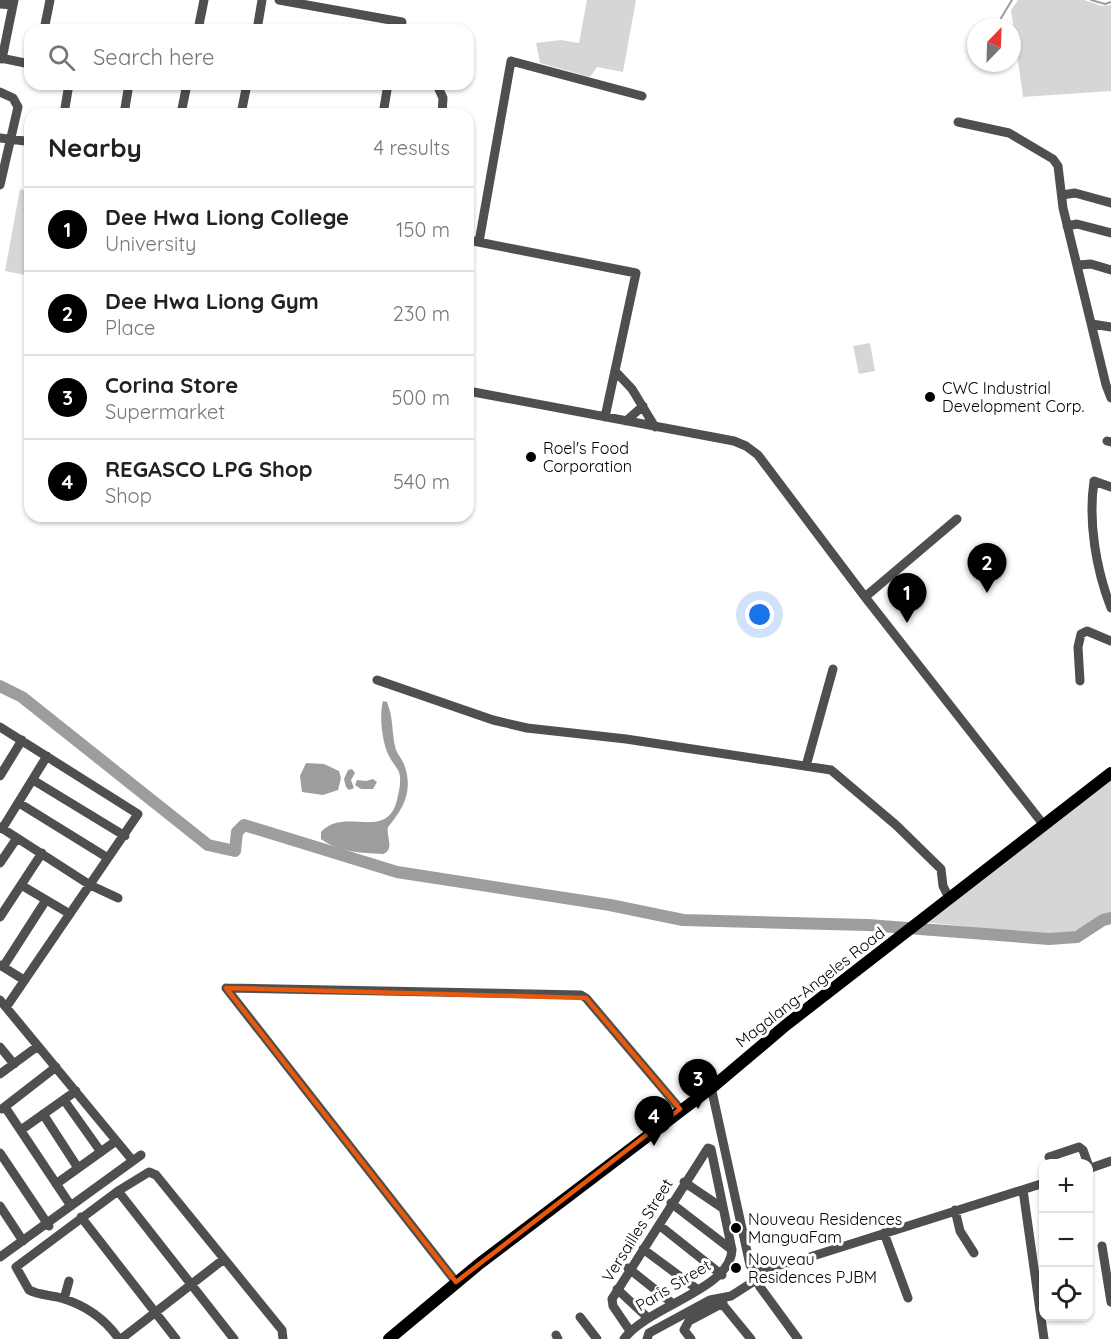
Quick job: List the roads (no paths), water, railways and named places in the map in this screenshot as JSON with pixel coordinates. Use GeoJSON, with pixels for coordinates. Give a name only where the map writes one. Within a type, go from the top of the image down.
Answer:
{"type":"FeatureCollection","features":[{"type":"Feature","properties":{"kind":"main road","name":"Magalang-Angeles Road"},"geometry":{"type":"LineString","coordinates":[[389,1339],[456,1282],[713,1086],[786,1025],[1111,773]]}},
{"type":"Feature","properties":{"kind":"street"},"geometry":{"type":"LineString","coordinates":[[45,24],[51,0]]}},
{"type":"Feature","properties":{"kind":"street"},"geometry":{"type":"LineString","coordinates":[[199,24],[204,0]]}},
{"type":"Feature","properties":{"kind":"street"},"geometry":{"type":"LineString","coordinates":[[258,24],[262,0]]}},
{"type":"Feature","properties":{"kind":"street"},"geometry":{"type":"LineString","coordinates":[[279,0],[402,22],[402,24]]}},
{"type":"Feature","properties":{"kind":"street"},"geometry":{"type":"LineString","coordinates":[[0,4],[13,3],[1,59],[24,63]]}},
{"type":"Feature","properties":{"kind":"street"},"geometry":{"type":"LineString","coordinates":[[479,242],[511,61],[642,96]]}},
{"type":"Feature","properties":{"kind":"street"},"geometry":{"type":"LineString","coordinates":[[65,108],[68,90]]}},
{"type":"Feature","properties":{"kind":"street"},"geometry":{"type":"LineString","coordinates":[[125,108],[128,90]]}},
{"type":"Feature","properties":{"kind":"street"},"geometry":{"type":"LineString","coordinates":[[182,108],[186,90]]}},
{"type":"Feature","properties":{"kind":"street"},"geometry":{"type":"LineString","coordinates":[[242,108],[246,90]]}},
{"type":"Feature","properties":{"kind":"street"},"geometry":{"type":"LineString","coordinates":[[384,108],[387,90]]}},
{"type":"Feature","properties":{"kind":"street"},"geometry":{"type":"LineString","coordinates":[[439,90],[443,98],[442,108]]}},
{"type":"Feature","properties":{"kind":"street"},"geometry":{"type":"LineString","coordinates":[[0,92],[18,107],[5,138],[0,185]]}},
{"type":"Feature","properties":{"kind":"street"},"geometry":{"type":"LineString","coordinates":[[958,122],[1009,133],[1053,159],[1058,166],[1067,226],[1092,324],[1106,367],[1110,397]]}},
{"type":"Feature","properties":{"kind":"street"},"geometry":{"type":"LineString","coordinates":[[5,138],[24,141]]}},
{"type":"Feature","properties":{"kind":"street"},"geometry":{"type":"LineString","coordinates":[[1062,195],[1075,193],[1111,203]]}},
{"type":"Feature","properties":{"kind":"street"},"geometry":{"type":"LineString","coordinates":[[1067,226],[1077,224],[1111,233]]}},
{"type":"Feature","properties":{"kind":"street"},"geometry":{"type":"LineString","coordinates":[[474,241],[636,273],[605,417]]}},
{"type":"Feature","properties":{"kind":"street"},"geometry":{"type":"LineString","coordinates":[[1078,265],[1091,264],[1111,270]]}},
{"type":"Feature","properties":{"kind":"street"},"geometry":{"type":"LineString","coordinates":[[1092,324],[1111,327]]}},
{"type":"Feature","properties":{"kind":"street"},"geometry":{"type":"LineString","coordinates":[[616,372],[632,389],[655,427]]}},
{"type":"Feature","properties":{"kind":"street"},"geometry":{"type":"LineString","coordinates":[[474,392],[734,441],[752,450],[1044,824]]}},
{"type":"Feature","properties":{"kind":"street"},"geometry":{"type":"LineString","coordinates":[[627,421],[643,406]]}},
{"type":"Feature","properties":{"kind":"street"},"geometry":{"type":"LineString","coordinates":[[1111,487],[1094,481],[1091,504],[1093,528],[1111,608]]}},
{"type":"Feature","properties":{"kind":"street"},"geometry":{"type":"LineString","coordinates":[[865,597],[957,519]]}},
{"type":"Feature","properties":{"kind":"street"},"geometry":{"type":"LineString","coordinates":[[1080,681],[1078,646],[1081,634],[1088,631],[1111,640]]}},
{"type":"Feature","properties":{"kind":"street"},"geometry":{"type":"LineString","coordinates":[[806,766],[833,669]]}},
{"type":"Feature","properties":{"kind":"street"},"geometry":{"type":"LineString","coordinates":[[376,680],[493,720],[528,728],[626,739],[832,771],[896,825],[941,869],[944,902]]}},
{"type":"Feature","properties":{"kind":"street"},"geometry":{"type":"LineString","coordinates":[[0,727],[137,811],[137,817],[125,836],[24,980],[3,1003],[133,1161]]}},
{"type":"Feature","properties":{"kind":"street"},"geometry":{"type":"LineString","coordinates":[[0,776],[22,740]]}},
{"type":"Feature","properties":{"kind":"street"},"geometry":{"type":"LineString","coordinates":[[47,756],[1,828],[90,885],[118,898]]}},
{"type":"Feature","properties":{"kind":"street"},"geometry":{"type":"LineString","coordinates":[[33,780],[125,836]]}},
{"type":"Feature","properties":{"kind":"street"},"geometry":{"type":"LineString","coordinates":[[19,803],[108,858]]}},
{"type":"Feature","properties":{"kind":"street"},"geometry":{"type":"LineString","coordinates":[[0,863],[17,838]]}},
{"type":"Feature","properties":{"kind":"street"},"geometry":{"type":"LineString","coordinates":[[0,917],[42,853]]}},
{"type":"Feature","properties":{"kind":"street"},"geometry":{"type":"LineString","coordinates":[[21,885],[70,914]]}},
{"type":"Feature","properties":{"kind":"street"},"geometry":{"type":"LineString","coordinates":[[24,980],[1,966],[46,900]]}},
{"type":"Feature","properties":{"kind":"street"},"geometry":{"type":"LineString","coordinates":[[456,1282],[308,1096],[226,988],[581,995],[586,998],[680,1109]]}},
{"type":"Feature","properties":{"kind":"street"},"geometry":{"type":"LineString","coordinates":[[0,1074],[38,1046]]}},
{"type":"Feature","properties":{"kind":"street"},"geometry":{"type":"LineString","coordinates":[[0,1047],[14,1064]]}},
{"type":"Feature","properties":{"kind":"street"},"geometry":{"type":"LineString","coordinates":[[56,1067],[2,1108],[21,1130],[71,1206]]}},
{"type":"Feature","properties":{"kind":"street"},"geometry":{"type":"LineString","coordinates":[[713,1086],[758,1268],[756,1280],[798,1339]]}},
{"type":"Feature","properties":{"kind":"street"},"geometry":{"type":"LineString","coordinates":[[21,1130],[76,1091]]}},
{"type":"Feature","properties":{"kind":"street"},"geometry":{"type":"LineString","coordinates":[[64,1100],[101,1152]]}},
{"type":"Feature","properties":{"kind":"street"},"geometry":{"type":"LineString","coordinates":[[43,1114],[78,1168]]}},
{"type":"Feature","properties":{"kind":"street"},"geometry":{"type":"LineString","coordinates":[[56,1184],[116,1141]]}},
{"type":"Feature","properties":{"kind":"street"},"geometry":{"type":"LineString","coordinates":[[1049,1157],[1080,1147],[1085,1159]]}},
{"type":"Feature","properties":{"kind":"street","name":"Versailles Street"},"geometry":{"type":"LineString","coordinates":[[627,1335],[611,1302],[617,1288],[708,1148],[711,1149],[721,1207]]}},
{"type":"Feature","properties":{"kind":"street"},"geometry":{"type":"LineString","coordinates":[[0,1153],[48,1225]]}},
{"type":"Feature","properties":{"kind":"street"},"geometry":{"type":"LineString","coordinates":[[0,1256],[48,1225],[141,1155]]}},
{"type":"Feature","properties":{"kind":"street"},"geometry":{"type":"LineString","coordinates":[[1093,1166],[1111,1161]]}},
{"type":"Feature","properties":{"kind":"street"},"geometry":{"type":"LineString","coordinates":[[224,1258],[120,1339],[102,1319],[85,1308],[64,1299],[28,1290],[16,1267],[81,1217],[149,1172],[156,1175],[224,1258],[282,1330],[283,1339]]}},
{"type":"Feature","properties":{"kind":"street"},"geometry":{"type":"LineString","coordinates":[[684,1182],[721,1207],[732,1250]]}},
{"type":"Feature","properties":{"kind":"street"},"geometry":{"type":"LineString","coordinates":[[758,1268],[884,1233],[1039,1185]]}},
{"type":"Feature","properties":{"kind":"street"},"geometry":{"type":"LineString","coordinates":[[1023,1190],[1042,1338]]}},
{"type":"Feature","properties":{"kind":"street"},"geometry":{"type":"LineString","coordinates":[[118,1191],[234,1339]]}},
{"type":"Feature","properties":{"kind":"street"},"geometry":{"type":"LineString","coordinates":[[671,1203],[732,1250]]}},
{"type":"Feature","properties":{"kind":"street"},"geometry":{"type":"LineString","coordinates":[[0,1206],[23,1241]]}},
{"type":"Feature","properties":{"kind":"street"},"geometry":{"type":"LineString","coordinates":[[955,1210],[960,1232],[974,1253]]}},
{"type":"Feature","properties":{"kind":"street"},"geometry":{"type":"LineString","coordinates":[[81,1217],[176,1339]]}},
{"type":"Feature","properties":{"kind":"street"},"geometry":{"type":"LineString","coordinates":[[658,1226],[722,1275]]}},
{"type":"Feature","properties":{"kind":"street"},"geometry":{"type":"LineString","coordinates":[[884,1233],[908,1298]]}},
{"type":"Feature","properties":{"kind":"street"},"geometry":{"type":"LineString","coordinates":[[1102,1246],[1111,1302]]}},
{"type":"Feature","properties":{"kind":"street"},"geometry":{"type":"LineString","coordinates":[[643,1249],[698,1289]]}},
{"type":"Feature","properties":{"kind":"street","name":"Paris Street"},"geometry":{"type":"LineString","coordinates":[[627,1335],[647,1317],[722,1275],[732,1260],[732,1250]]}},
{"type":"Feature","properties":{"kind":"street"},"geometry":{"type":"LineString","coordinates":[[628,1269],[672,1303]]}},
{"type":"Feature","properties":{"kind":"street"},"geometry":{"type":"LineString","coordinates":[[691,1339],[684,1330],[689,1321],[756,1280]]}},
{"type":"Feature","properties":{"kind":"street"},"geometry":{"type":"LineString","coordinates":[[64,1299],[69,1281]]}},
{"type":"Feature","properties":{"kind":"street"},"geometry":{"type":"LineString","coordinates":[[617,1288],[647,1317]]}},
{"type":"Feature","properties":{"kind":"street"},"geometry":{"type":"LineString","coordinates":[[647,1339],[649,1333],[710,1300],[721,1301],[751,1339]]}},
{"type":"Feature","properties":{"kind":"street"},"geometry":{"type":"LineString","coordinates":[[580,1317],[597,1339]]}},
{"type":"Feature","properties":{"kind":"waterway"},"geometry":{"type":"LineString","coordinates":[[1001,18],[1012,0]]}},
{"type":"Feature","properties":{"kind":"waterway"},"geometry":{"type":"LineString","coordinates":[[1091,0],[1105,4],[1111,2]]}},
{"type":"Feature","properties":{"kind":"waterway"},"geometry":{"type":"LineString","coordinates":[[0,686],[22,697],[208,845],[235,851],[237,832],[244,825],[397,872],[610,905],[683,920],[868,925],[1049,939],[1077,937],[1103,920],[1111,918]]}},
{"type":"Feature","properties":{"kind":"place","name":"CWC Industrial Development Corp."},"geometry":{"type":"Point","coordinates":[930,397]}},
{"type":"Feature","properties":{"kind":"place","name":"Roel's Food Corporation"},"geometry":{"type":"Point","coordinates":[531,457]}},
{"type":"Feature","properties":{"kind":"place","name":"Dee Hwa Liong Gym"},"geometry":{"type":"Point","coordinates":[987,593]}},
{"type":"Feature","properties":{"kind":"place","name":"Dee Hwa Liong College"},"geometry":{"type":"Point","coordinates":[907,623]}},
{"type":"Feature","properties":{"kind":"place","name":"Corina Store"},"geometry":{"type":"Point","coordinates":[698,1109]}},
{"type":"Feature","properties":{"kind":"place","name":"REGASCO LPG Shop"},"geometry":{"type":"Point","coordinates":[654,1146]}},
{"type":"Feature","properties":{"kind":"place","name":"Nouveau Residences ManguaFam"},"geometry":{"type":"Point","coordinates":[736,1228]}},
{"type":"Feature","properties":{"kind":"place","name":"Nouveau Residences PJBM"},"geometry":{"type":"Point","coordinates":[736,1268]}}]}
